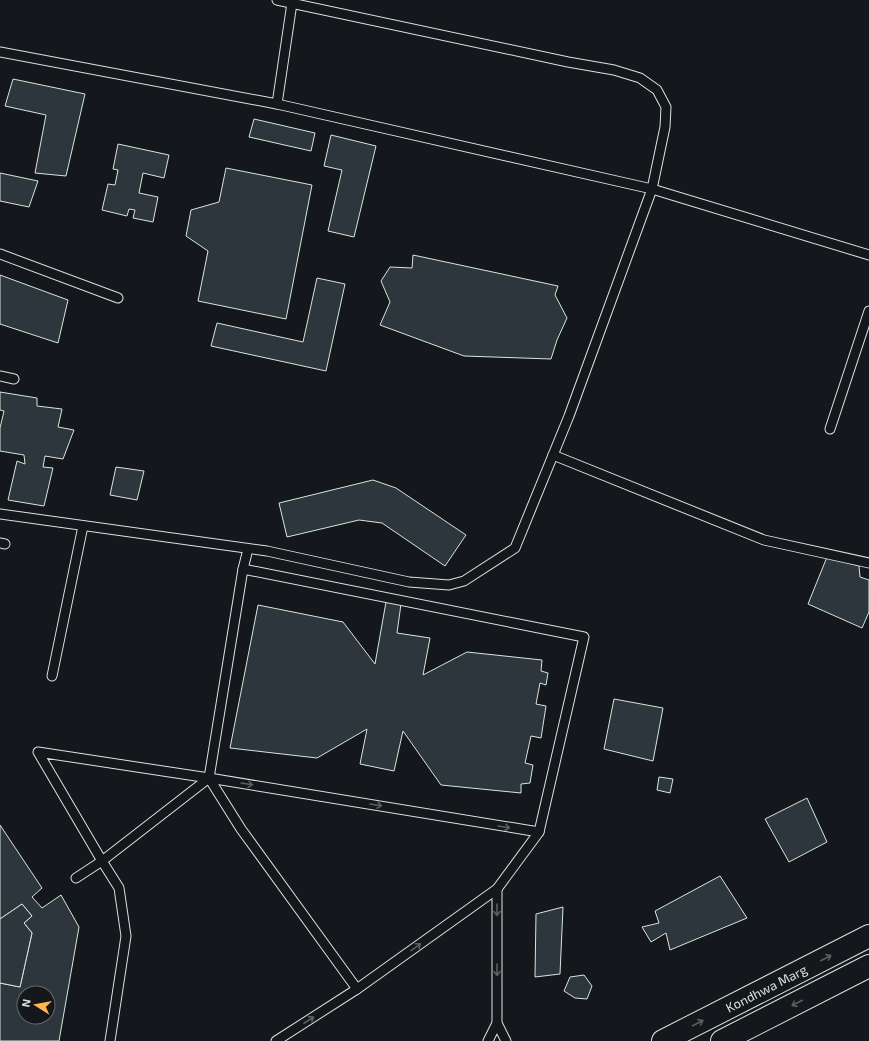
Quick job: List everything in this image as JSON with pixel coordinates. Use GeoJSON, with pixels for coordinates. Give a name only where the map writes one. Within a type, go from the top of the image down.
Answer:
{"type":"FeatureCollection","features":[{"type":"Feature","properties":{"kind":"main road","name":"Kondhwa Marg"},"geometry":{"type":"LineString","coordinates":[[663,1041],[869,936]]}},
{"type":"Feature","properties":{"kind":"main road","name":"Kondhwa Marg"},"geometry":{"type":"LineString","coordinates":[[722,1041],[869,966]]}},
{"type":"Feature","properties":{"kind":"lane"},"geometry":{"type":"LineString","coordinates":[[0,514],[267,551],[408,582],[449,585],[464,581],[488,567],[515,548],[569,416],[652,189],[665,127],[666,107],[657,90],[640,78],[614,70],[568,62],[277,0]]}},
{"type":"Feature","properties":{"kind":"lane"},"geometry":{"type":"LineString","coordinates":[[276,104],[292,3]]}},
{"type":"Feature","properties":{"kind":"lane"},"geometry":{"type":"LineString","coordinates":[[0,52],[276,104],[652,189],[869,255]]}},
{"type":"Feature","properties":{"kind":"lane"},"geometry":{"type":"LineString","coordinates":[[0,254],[118,298]]}},
{"type":"Feature","properties":{"kind":"lane"},"geometry":{"type":"LineString","coordinates":[[830,429],[869,311]]}},
{"type":"Feature","properties":{"kind":"lane"},"geometry":{"type":"LineString","coordinates":[[0,376],[14,379]]}},
{"type":"Feature","properties":{"kind":"lane"},"geometry":{"type":"LineString","coordinates":[[553,455],[764,540],[869,562]]}},
{"type":"Feature","properties":{"kind":"lane"},"geometry":{"type":"LineString","coordinates":[[52,676],[83,526]]}},
{"type":"Feature","properties":{"kind":"lane"},"geometry":{"type":"LineString","coordinates":[[248,549],[243,569],[209,778],[241,829],[356,989]]}},
{"type":"Feature","properties":{"kind":"lane"},"geometry":{"type":"LineString","coordinates":[[243,569],[584,637],[539,832],[497,889],[356,989],[276,1041]]}},
{"type":"Feature","properties":{"kind":"lane"},"geometry":{"type":"LineString","coordinates":[[110,1041],[126,936],[119,888],[38,752],[209,778],[539,832]]}},
{"type":"Feature","properties":{"kind":"lane"},"geometry":{"type":"LineString","coordinates":[[76,878],[102,861],[209,778]]}},
{"type":"Feature","properties":{"kind":"lane"},"geometry":{"type":"LineString","coordinates":[[488,1041],[497,1023],[497,889]]}},
{"type":"Feature","properties":{"kind":"lane"},"geometry":{"type":"LineString","coordinates":[[497,1023],[506,1041]]}},
{"type":"Feature","properties":{"kind":"building"},"geometry":{"type":"Polygon","coordinates":[[[13,79],[85,94],[66,176],[35,173],[46,115],[5,106],[13,79]]]}},
{"type":"Feature","properties":{"kind":"building"},"geometry":{"type":"Polygon","coordinates":[[[254,119],[315,133],[311,151],[249,137],[254,119]]]}},
{"type":"Feature","properties":{"kind":"building"},"geometry":{"type":"Polygon","coordinates":[[[331,135],[376,146],[354,237],[328,231],[342,170],[324,166],[331,135]]]}},
{"type":"Feature","properties":{"kind":"building"},"geometry":{"type":"Polygon","coordinates":[[[118,144],[169,155],[164,178],[143,173],[139,193],[158,197],[153,222],[133,218],[135,210],[129,209],[127,216],[102,210],[108,184],[115,185],[118,170],[113,169],[118,144]]]}},
{"type":"Feature","properties":{"kind":"building"},"geometry":{"type":"Polygon","coordinates":[[[226,168],[312,185],[286,319],[198,301],[208,251],[186,236],[191,210],[219,202],[226,168]]]}},
{"type":"Feature","properties":{"kind":"building"},"geometry":{"type":"Polygon","coordinates":[[[0,173],[38,181],[29,207],[0,201],[0,173]]]}},
{"type":"Feature","properties":{"kind":"building"},"geometry":{"type":"Polygon","coordinates":[[[413,255],[558,286],[555,295],[567,318],[557,340],[551,359],[464,356],[380,325],[390,302],[381,281],[390,267],[412,268],[413,255]]]}},
{"type":"Feature","properties":{"kind":"building"},"geometry":{"type":"Polygon","coordinates":[[[0,275],[68,300],[58,343],[0,324],[0,275]]]}},
{"type":"Feature","properties":{"kind":"building"},"geometry":{"type":"Polygon","coordinates":[[[317,278],[345,284],[326,371],[211,346],[217,323],[303,342],[317,278]]]}},
{"type":"Feature","properties":{"kind":"building"},"geometry":{"type":"Polygon","coordinates":[[[0,392],[37,398],[37,406],[62,409],[58,427],[74,430],[63,459],[45,456],[43,467],[53,468],[44,506],[8,500],[17,461],[25,464],[24,455],[0,451],[0,428],[4,411],[0,410],[0,392]]]}},
{"type":"Feature","properties":{"kind":"building"},"geometry":{"type":"Polygon","coordinates":[[[116,467],[144,471],[137,500],[110,495],[116,467]]]}},
{"type":"Feature","properties":{"kind":"building"},"geometry":{"type":"Polygon","coordinates":[[[373,480],[396,488],[466,535],[445,566],[382,523],[359,520],[287,537],[279,503],[373,480]]]}},
{"type":"Feature","properties":{"kind":"building"},"geometry":{"type":"Polygon","coordinates":[[[827,557],[859,566],[860,577],[869,580],[869,612],[862,628],[808,604],[827,557]]]}},
{"type":"Feature","properties":{"kind":"building"},"geometry":{"type":"Polygon","coordinates":[[[386,602],[401,604],[397,633],[430,638],[423,675],[467,652],[542,660],[541,671],[548,673],[546,685],[540,683],[536,704],[546,706],[541,738],[531,736],[525,763],[533,765],[530,783],[521,784],[521,793],[441,785],[403,731],[394,771],[360,764],[367,729],[317,758],[230,748],[258,605],[343,622],[375,664],[386,602]]]}},
{"type":"Feature","properties":{"kind":"building"},"geometry":{"type":"Polygon","coordinates":[[[614,699],[663,708],[653,761],[604,749],[614,699]]]}},
{"type":"Feature","properties":{"kind":"building"},"geometry":{"type":"Polygon","coordinates":[[[659,777],[673,779],[670,793],[657,790],[659,777]]]}},
{"type":"Feature","properties":{"kind":"building"},"geometry":{"type":"Polygon","coordinates":[[[807,798],[827,842],[789,862],[765,819],[807,798]]]}},
{"type":"Feature","properties":{"kind":"building"},"geometry":{"type":"Polygon","coordinates":[[[0,825],[42,888],[32,897],[42,908],[61,895],[79,927],[59,1041],[0,1041],[0,983],[16,986],[16,1025],[56,1025],[56,985],[20,985],[32,933],[24,923],[32,916],[22,904],[0,919],[0,825]]]}},
{"type":"Feature","properties":{"kind":"building"},"geometry":{"type":"Polygon","coordinates":[[[720,876],[747,918],[670,950],[666,933],[651,942],[642,927],[659,923],[655,911],[720,876]]]}},
{"type":"Feature","properties":{"kind":"building"},"geometry":{"type":"Polygon","coordinates":[[[22,904],[32,916],[24,923],[32,933],[20,985],[16,986],[0,983],[0,919],[22,904]]]}},
{"type":"Feature","properties":{"kind":"building"},"geometry":{"type":"Polygon","coordinates":[[[563,907],[560,974],[535,977],[536,914],[563,907]]]}},
{"type":"Feature","properties":{"kind":"building"},"geometry":{"type":"Polygon","coordinates":[[[584,975],[592,986],[587,999],[575,998],[564,991],[570,977],[584,975]]]}}]}
